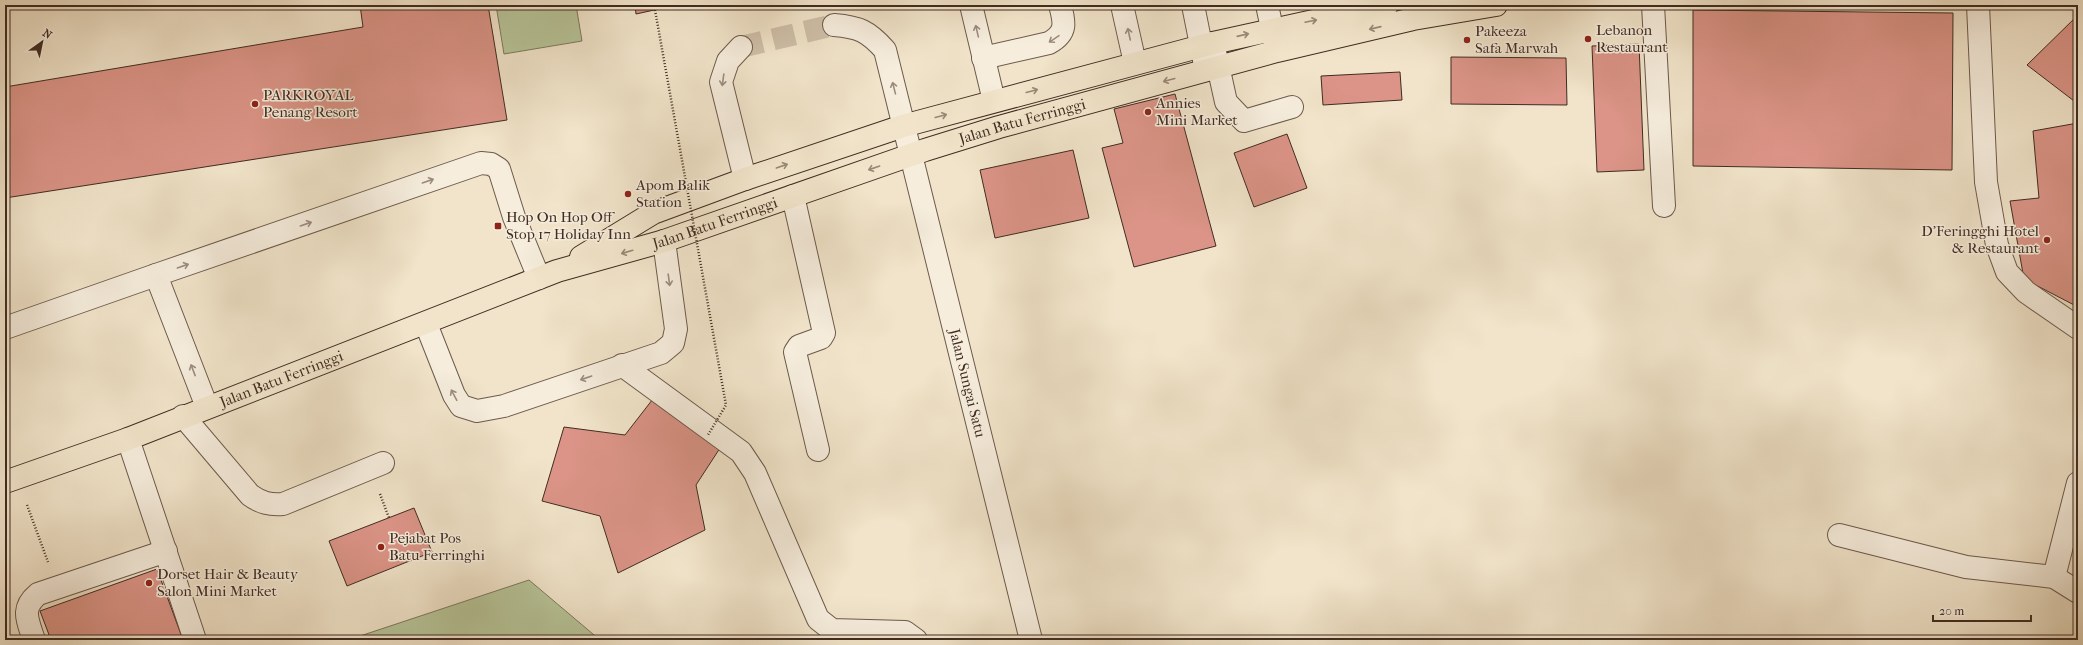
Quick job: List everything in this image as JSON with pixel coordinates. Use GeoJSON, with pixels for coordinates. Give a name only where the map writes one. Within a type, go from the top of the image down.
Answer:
{"type":"FeatureCollection","features":[{"type":"Feature","properties":{"kind":"main road","name":"Jalan Batu Ferringgi"},"geometry":{"type":"LineString","coordinates":[[548,275],[653,213],[745,179],[903,126],[1207,44],[1273,28],[1387,5]]}},
{"type":"Feature","properties":{"kind":"main road","name":"Jalan Batu Ferringgi"},"geometry":{"type":"LineString","coordinates":[[5,482],[128,438],[426,324],[548,275],[664,241],[911,155],[999,127],[1411,12],[1496,5]]}},
{"type":"Feature","properties":{"kind":"street"},"geometry":{"type":"LineString","coordinates":[[971,5],[994,101]]}},
{"type":"Feature","properties":{"kind":"street"},"geometry":{"type":"LineString","coordinates":[[983,58],[1049,43],[1058,38],[1063,30],[1064,20],[1060,5]]}},
{"type":"Feature","properties":{"kind":"street"},"geometry":{"type":"LineString","coordinates":[[1122,5],[1135,63]]}},
{"type":"Feature","properties":{"kind":"street"},"geometry":{"type":"LineString","coordinates":[[1193,5],[1207,44],[1212,68],[1226,102],[1244,120],[1292,106]]}},
{"type":"Feature","properties":{"kind":"street"},"geometry":{"type":"LineString","coordinates":[[1267,5],[1277,50]]}},
{"type":"Feature","properties":{"kind":"street"},"geometry":{"type":"LineString","coordinates":[[1653,5],[1664,206]]}},
{"type":"Feature","properties":{"kind":"street"},"geometry":{"type":"LineString","coordinates":[[1978,5],[1986,182],[1997,245],[2007,272],[2026,292],[2078,328]]}},
{"type":"Feature","properties":{"kind":"street","name":"Jalan Sungai Satu"},"geometry":{"type":"LineString","coordinates":[[834,25],[856,27],[875,39],[885,50],[1031,640]]}},
{"type":"Feature","properties":{"kind":"street"},"geometry":{"type":"LineString","coordinates":[[741,47],[728,61],[721,82],[745,179]]}},
{"type":"Feature","properties":{"kind":"street"},"geometry":{"type":"LineString","coordinates":[[5,328],[481,163],[491,164],[499,169],[514,217],[548,275]]}},
{"type":"Feature","properties":{"kind":"street"},"geometry":{"type":"LineString","coordinates":[[793,196],[824,333],[821,338],[799,346],[796,352],[818,450]]}},
{"type":"Feature","properties":{"kind":"street"},"geometry":{"type":"LineString","coordinates":[[426,324],[454,395],[461,406],[477,411],[504,406],[661,353],[673,343],[676,329],[664,241]]}},
{"type":"Feature","properties":{"kind":"street"},"geometry":{"type":"LineString","coordinates":[[156,275],[207,407]]}},
{"type":"Feature","properties":{"kind":"street"},"geometry":{"type":"LineString","coordinates":[[622,365],[741,452],[755,473],[818,619],[832,630],[905,632],[916,640]]}},
{"type":"Feature","properties":{"kind":"street"},"geometry":{"type":"LineString","coordinates":[[183,416],[250,495],[258,501],[270,505],[283,504],[383,463]]}},
{"type":"Feature","properties":{"kind":"street"},"geometry":{"type":"LineString","coordinates":[[128,438],[195,640]]}},
{"type":"Feature","properties":{"kind":"street"},"geometry":{"type":"LineString","coordinates":[[2054,578],[2078,484]]}},
{"type":"Feature","properties":{"kind":"street"},"geometry":{"type":"LineString","coordinates":[[1838,534],[1966,567],[2054,578],[2078,592]]}},
{"type":"Feature","properties":{"kind":"street"},"geometry":{"type":"LineString","coordinates":[[34,640],[26,610],[30,600],[38,594],[166,551]]}},
{"type":"Feature","properties":{"kind":"path"},"geometry":{"type":"LineString","coordinates":[[655,10],[726,405],[708,434]]}},
{"type":"Feature","properties":{"kind":"path"},"geometry":{"type":"LineString","coordinates":[[379,493],[390,518]]}},
{"type":"Feature","properties":{"kind":"path"},"geometry":{"type":"LineString","coordinates":[[30,513],[56,587]]}},
{"type":"Feature","properties":{"kind":"green space"},"geometry":{"type":"Polygon","coordinates":[[[496,5],[576,5],[582,41],[504,54],[496,5]]]}},
{"type":"Feature","properties":{"kind":"green space"},"geometry":{"type":"Polygon","coordinates":[[[529,580],[600,640],[348,640],[529,580]]]}},
{"type":"Feature","properties":{"kind":"building","name":"PARKROYAL Penang Resort"},"geometry":{"type":"Polygon","coordinates":[[[360,5],[488,5],[507,120],[5,198],[5,87],[363,27],[360,5]]]}},
{"type":"Feature","properties":{"kind":"building"},"geometry":{"type":"Polygon","coordinates":[[[635,5],[677,5],[636,14],[635,5]]]}},
{"type":"Feature","properties":{"kind":"building"},"geometry":{"type":"Polygon","coordinates":[[[1693,10],[1953,13],[1952,170],[1693,166],[1693,10]]]}},
{"type":"Feature","properties":{"kind":"building"},"geometry":{"type":"Polygon","coordinates":[[[2078,15],[2078,104],[2027,65],[2078,15]]]}},
{"type":"Feature","properties":{"kind":"building"},"geometry":{"type":"Polygon","coordinates":[[[1639,44],[1644,170],[1597,172],[1592,46],[1639,44]]]}},
{"type":"Feature","properties":{"kind":"building"},"geometry":{"type":"Polygon","coordinates":[[[1451,57],[1566,58],[1567,105],[1451,104],[1451,57]]]}},
{"type":"Feature","properties":{"kind":"building"},"geometry":{"type":"Polygon","coordinates":[[[1400,72],[1402,100],[1323,105],[1321,76],[1400,72]]]}},
{"type":"Feature","properties":{"kind":"building"},"geometry":{"type":"Polygon","coordinates":[[[1175,94],[1216,246],[1134,267],[1102,148],[1123,143],[1114,109],[1175,94]]]}},
{"type":"Feature","properties":{"kind":"building","name":"D'Feringghi Hotel & Restaurant"},"geometry":{"type":"Polygon","coordinates":[[[2078,123],[2078,307],[2024,279],[2010,201],[2039,198],[2033,131],[2078,123]]]}},
{"type":"Feature","properties":{"kind":"building"},"geometry":{"type":"Polygon","coordinates":[[[1287,134],[1307,188],[1254,207],[1234,153],[1287,134]]]}},
{"type":"Feature","properties":{"kind":"building"},"geometry":{"type":"Polygon","coordinates":[[[1073,150],[1089,218],[995,238],[980,170],[1073,150]]]}},
{"type":"Feature","properties":{"kind":"building"},"geometry":{"type":"Polygon","coordinates":[[[656,395],[722,445],[696,485],[705,530],[618,573],[600,516],[542,501],[564,427],[625,435],[656,395]]]}},
{"type":"Feature","properties":{"kind":"building","name":"Pejabat Pos Batu Ferringhi"},"geometry":{"type":"Polygon","coordinates":[[[414,508],[432,552],[347,586],[329,541],[414,508]]]}},
{"type":"Feature","properties":{"kind":"building"},"geometry":{"type":"Polygon","coordinates":[[[157,569],[183,640],[51,640],[40,611],[157,569]]]}},
{"type":"Feature","properties":{"kind":"tunnel"},"geometry":{"type":"LineString","coordinates":[[741,47],[834,25]]}},
{"type":"Feature","properties":{"kind":"place","name":"Lebanon Restaurant"},"geometry":{"type":"Point","coordinates":[1588,39]}},
{"type":"Feature","properties":{"kind":"place","name":"Pakeeza Safa Marwah"},"geometry":{"type":"Point","coordinates":[1467,40]}},
{"type":"Feature","properties":{"kind":"place","name":"PARKROYAL Penang Resort"},"geometry":{"type":"Point","coordinates":[255,104]}},
{"type":"Feature","properties":{"kind":"place","name":"Annies Mini Market"},"geometry":{"type":"Point","coordinates":[1148,112]}},
{"type":"Feature","properties":{"kind":"place","name":"Apom Balik Station"},"geometry":{"type":"Point","coordinates":[628,194]}},
{"type":"Feature","properties":{"kind":"place","name":"Hop On Hop Off Stop 17 Holiday Inn"},"geometry":{"type":"Point","coordinates":[498,226]}},
{"type":"Feature","properties":{"kind":"place","name":"D'Feringghi Hotel & Restaurant"},"geometry":{"type":"Point","coordinates":[2047,240]}},
{"type":"Feature","properties":{"kind":"place","name":"Pejabat Pos Batu Ferringhi"},"geometry":{"type":"Point","coordinates":[381,547]}},
{"type":"Feature","properties":{"kind":"place","name":"Dorset Hair & Beauty Salon Mini Market"},"geometry":{"type":"Point","coordinates":[149,583]}}]}
